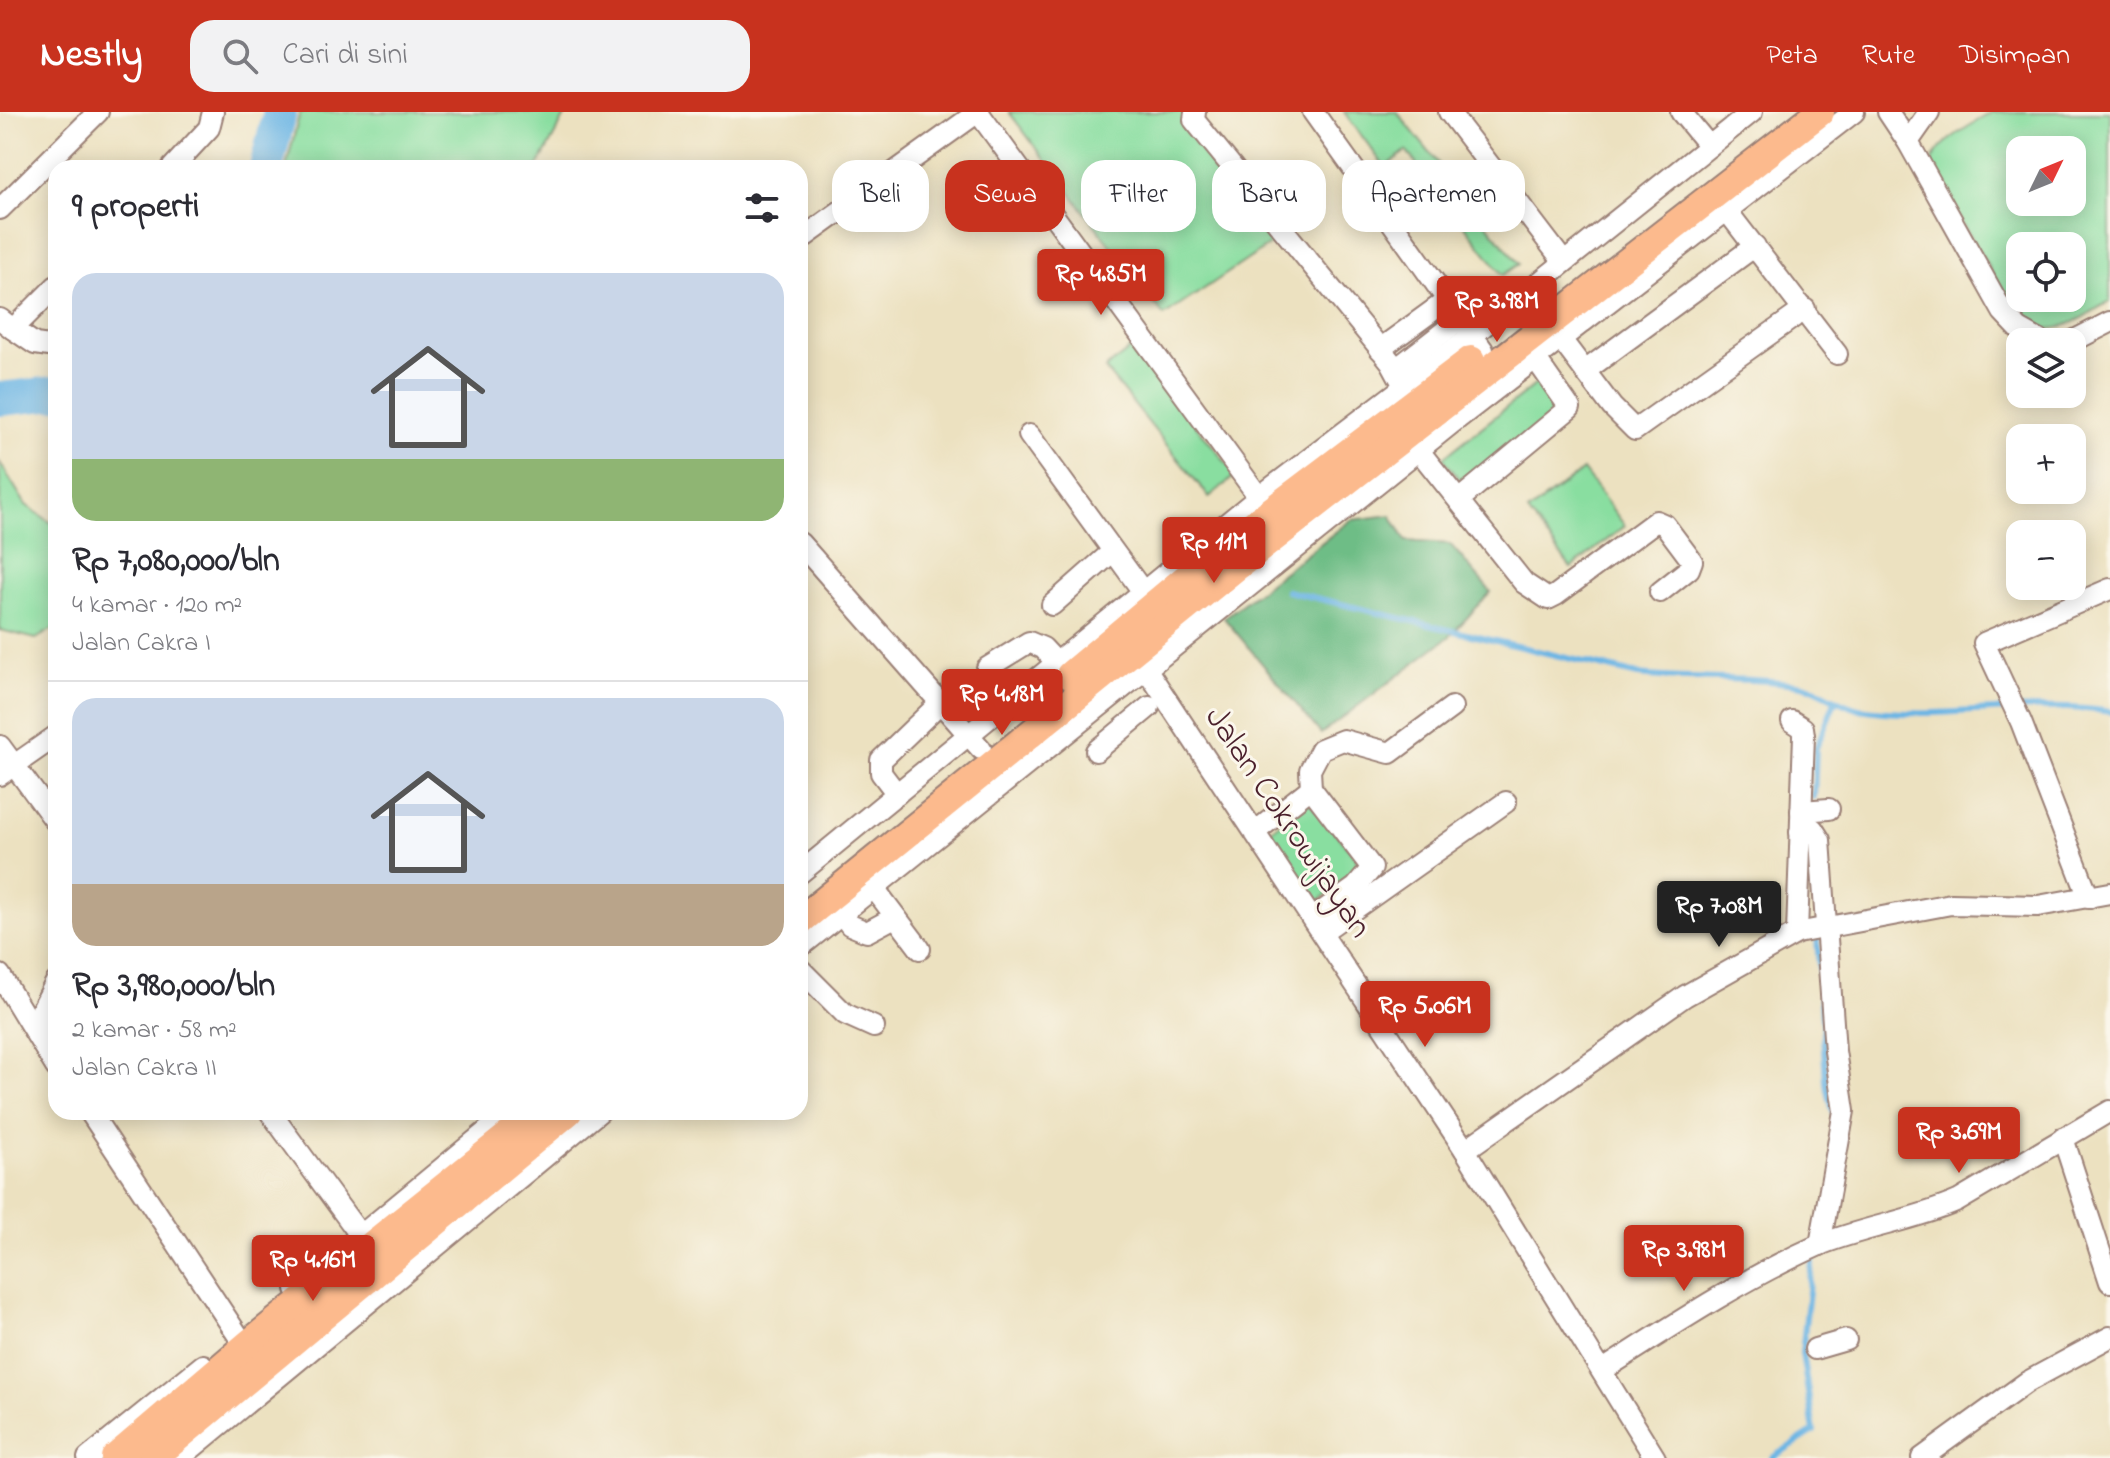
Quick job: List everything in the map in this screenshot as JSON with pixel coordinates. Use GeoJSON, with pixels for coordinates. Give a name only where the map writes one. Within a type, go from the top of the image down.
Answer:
{"type":"FeatureCollection","features":[{"type":"Feature","properties":{"kind":"highway"},"geometry":{"type":"LineString","coordinates":[[808,889],[975,742],[1148,599],[1222,548],[1404,386],[1471,335],[1788,112]]}},
{"type":"Feature","properties":{"kind":"highway"},"geometry":{"type":"LineString","coordinates":[[808,914],[1113,665],[1412,442],[1687,228],[1820,112]]}},
{"type":"Feature","properties":{"kind":"highway"},"geometry":{"type":"LineString","coordinates":[[115,1458],[479,1148],[525,1120]]}},
{"type":"Feature","properties":{"kind":"highway"},"geometry":{"type":"LineString","coordinates":[[153,1458],[558,1120]]}},
{"type":"Feature","properties":{"kind":"street"},"geometry":{"type":"LineString","coordinates":[[50,160],[98,112]]}},
{"type":"Feature","properties":{"kind":"street"},"geometry":{"type":"LineString","coordinates":[[179,160],[209,128],[213,112]]}},
{"type":"Feature","properties":{"kind":"street"},"geometry":{"type":"LineString","coordinates":[[808,234],[978,112],[1259,497]]}},
{"type":"Feature","properties":{"kind":"street"},"geometry":{"type":"LineString","coordinates":[[1195,112],[1194,120],[1380,349],[1404,386]]}},
{"type":"Feature","properties":{"kind":"street"},"geometry":{"type":"LineString","coordinates":[[1313,112],[1400,230],[1471,335]]}},
{"type":"Feature","properties":{"kind":"street"},"geometry":{"type":"LineString","coordinates":[[1449,112],[1563,261]]}},
{"type":"Feature","properties":{"kind":"street"},"geometry":{"type":"LineString","coordinates":[[1681,112],[1709,146]]}},
{"type":"Feature","properties":{"kind":"street"},"geometry":{"type":"LineString","coordinates":[[808,866],[897,794],[975,742],[1057,663],[1148,599],[1259,497],[1471,335],[1752,112]]}},
{"type":"Feature","properties":{"kind":"street"},"geometry":{"type":"LineString","coordinates":[[1460,499],[1570,408],[1529,350],[1560,338],[1687,228],[1727,211],[1854,112]]}},
{"type":"Feature","properties":{"kind":"street"},"geometry":{"type":"LineString","coordinates":[[1888,112],[2003,312],[2018,328]]}},
{"type":"Feature","properties":{"kind":"street"},"geometry":{"type":"LineString","coordinates":[[1908,142],[1929,112]]}},
{"type":"Feature","properties":{"kind":"street"},"geometry":{"type":"LineString","coordinates":[[0,209],[48,161]]}},
{"type":"Feature","properties":{"kind":"street"},"geometry":{"type":"LineString","coordinates":[[1727,211],[1837,354]]}},
{"type":"Feature","properties":{"kind":"street"},"geometry":{"type":"LineString","coordinates":[[1585,371],[1755,246]]}},
{"type":"Feature","properties":{"kind":"street"},"geometry":{"type":"LineString","coordinates":[[48,292],[6,324],[35,344],[48,346]]}},
{"type":"Feature","properties":{"kind":"street"},"geometry":{"type":"LineString","coordinates":[[1380,349],[1446,301]]}},
{"type":"Feature","properties":{"kind":"street"},"geometry":{"type":"LineString","coordinates":[[1560,338],[1635,430],[1805,309]]}},
{"type":"Feature","properties":{"kind":"street"},"geometry":{"type":"LineString","coordinates":[[2086,334],[2110,322]]}},
{"type":"Feature","properties":{"kind":"street"},"geometry":{"type":"LineString","coordinates":[[1029,435],[1148,599]]}},
{"type":"Feature","properties":{"kind":"street"},"geometry":{"type":"LineString","coordinates":[[808,941],[1147,670],[1412,442],[1524,583],[1548,599],[1652,523],[1661,523],[1692,564],[1660,592]]}},
{"type":"Feature","properties":{"kind":"street"},"geometry":{"type":"LineString","coordinates":[[808,552],[975,742]]}},
{"type":"Feature","properties":{"kind":"street"},"geometry":{"type":"LineString","coordinates":[[1052,605],[1112,552]]}},
{"type":"Feature","properties":{"kind":"street"},"geometry":{"type":"LineString","coordinates":[[2089,898],[2021,722],[1984,643],[2110,589]]}},
{"type":"Feature","properties":{"kind":"street"},"geometry":{"type":"LineString","coordinates":[[987,668],[1029,642],[1043,648],[1057,663]]}},
{"type":"Feature","properties":{"kind":"street","name":"Jalan Cokrowijayan"},"geometry":{"type":"LineString","coordinates":[[1147,670],[1465,1150],[1655,1458]]}},
{"type":"Feature","properties":{"kind":"street"},"geometry":{"type":"LineString","coordinates":[[1109,700],[1126,726]]}},
{"type":"Feature","properties":{"kind":"street"},"geometry":{"type":"LineString","coordinates":[[897,794],[881,773],[881,760],[941,702]]}},
{"type":"Feature","properties":{"kind":"street"},"geometry":{"type":"LineString","coordinates":[[1096,751],[1149,707]]}},
{"type":"Feature","properties":{"kind":"street"},"geometry":{"type":"LineString","coordinates":[[1318,925],[1372,868],[1311,788],[1312,760],[1321,749],[1343,740],[1390,753],[1452,707]]}},
{"type":"Feature","properties":{"kind":"street"},"geometry":{"type":"LineString","coordinates":[[1792,721],[1803,728],[1804,735],[1811,821],[1813,929],[1831,978],[1835,1051],[1844,1111],[1816,1247]]}},
{"type":"Feature","properties":{"kind":"street"},"geometry":{"type":"LineString","coordinates":[[8,771],[48,742]]}},
{"type":"Feature","properties":{"kind":"street"},"geometry":{"type":"LineString","coordinates":[[0,746],[8,771],[48,814]]}},
{"type":"Feature","properties":{"kind":"street"},"geometry":{"type":"LineString","coordinates":[[1255,832],[1311,788]]}},
{"type":"Feature","properties":{"kind":"street"},"geometry":{"type":"LineString","coordinates":[[1318,925],[1506,802]]}},
{"type":"Feature","properties":{"kind":"street"},"geometry":{"type":"LineString","coordinates":[[1811,821],[1820,840],[1813,929]]}},
{"type":"Feature","properties":{"kind":"street"},"geometry":{"type":"LineString","coordinates":[[874,888],[920,949]]}},
{"type":"Feature","properties":{"kind":"street"},"geometry":{"type":"LineString","coordinates":[[1465,1150],[1685,996],[1813,929],[1951,904],[2038,906],[2110,893]]}},
{"type":"Feature","properties":{"kind":"street"},"geometry":{"type":"LineString","coordinates":[[842,914],[850,925],[867,932],[895,917]]}},
{"type":"Feature","properties":{"kind":"street"},"geometry":{"type":"LineString","coordinates":[[0,975],[48,1052]]}},
{"type":"Feature","properties":{"kind":"street"},"geometry":{"type":"LineString","coordinates":[[808,977],[845,1014],[874,1027]]}},
{"type":"Feature","properties":{"kind":"street"},"geometry":{"type":"LineString","coordinates":[[44,1045],[46,1030],[42,1009],[48,997]]}},
{"type":"Feature","properties":{"kind":"street"},"geometry":{"type":"LineString","coordinates":[[1603,1370],[1705,1306],[1790,1259],[1816,1247],[1933,1212],[1995,1180],[2110,1111]]}},
{"type":"Feature","properties":{"kind":"street"},"geometry":{"type":"LineString","coordinates":[[95,1120],[239,1337]]}},
{"type":"Feature","properties":{"kind":"street"},"geometry":{"type":"LineString","coordinates":[[276,1120],[360,1235]]}},
{"type":"Feature","properties":{"kind":"street"},"geometry":{"type":"LineString","coordinates":[[88,1458],[360,1235],[479,1148],[503,1120]]}},
{"type":"Feature","properties":{"kind":"street"},"geometry":{"type":"LineString","coordinates":[[186,1456],[589,1120]]}},
{"type":"Feature","properties":{"kind":"street"},"geometry":{"type":"LineString","coordinates":[[2063,1138],[2110,1282]]}},
{"type":"Feature","properties":{"kind":"street"},"geometry":{"type":"LineString","coordinates":[[1922,1458],[2027,1382],[2110,1337]]}},
{"type":"Feature","properties":{"kind":"street"},"geometry":{"type":"LineString","coordinates":[[1815,1349],[1846,1340]]}},
{"type":"Feature","properties":{"kind":"green space"},"geometry":{"type":"Polygon","coordinates":[[[300,112],[567,112],[541,160],[288,160],[300,112]]]}},
{"type":"Feature","properties":{"kind":"green space"},"geometry":{"type":"Polygon","coordinates":[[[1009,112],[1183,112],[1219,160],[1212,160],[1212,232],[1273,232],[1278,239],[1164,316],[1100,232],[1196,232],[1196,160],[1081,160],[1081,207],[1065,186],[1065,160],[1045,160],[1009,112]]]}},
{"type":"Feature","properties":{"kind":"green space"},"geometry":{"type":"Polygon","coordinates":[[[1344,112],[1397,112],[1436,160],[1413,160],[1406,151],[1394,160],[1380,160],[1344,112]]]}},
{"type":"Feature","properties":{"kind":"green space"},"geometry":{"type":"Polygon","coordinates":[[[1992,112],[2110,112],[2110,301],[2076,321],[2054,328],[2031,325],[2019,317],[2016,312],[2086,312],[2086,232],[2006,232],[2006,296],[1929,169],[1946,142],[1992,112]]]}},
{"type":"Feature","properties":{"kind":"green space"},"geometry":{"type":"Polygon","coordinates":[[[1469,232],[1493,232],[1519,264],[1503,275],[1469,232]]]}},
{"type":"Feature","properties":{"kind":"green space"},"geometry":{"type":"Polygon","coordinates":[[[1133,347],[1236,475],[1209,497],[1105,369],[1133,347]]]}},
{"type":"Feature","properties":{"kind":"green space"},"geometry":{"type":"Polygon","coordinates":[[[1540,381],[1564,411],[1466,488],[1443,458],[1540,381]]]}},
{"type":"Feature","properties":{"kind":"green space"},"geometry":{"type":"Polygon","coordinates":[[[0,463],[26,505],[48,520],[48,632],[36,639],[0,630],[0,463]]]}},
{"type":"Feature","properties":{"kind":"green space"},"geometry":{"type":"Polygon","coordinates":[[[1583,470],[1625,526],[1571,568],[1528,512],[1583,470]]]}},
{"type":"Feature","properties":{"kind":"green space"},"geometry":{"type":"Polygon","coordinates":[[[1391,515],[1406,541],[1450,544],[1491,592],[1450,636],[1321,734],[1224,618],[1351,520],[1391,515]]]}},
{"type":"Feature","properties":{"kind":"green space"},"geometry":{"type":"Polygon","coordinates":[[[1308,801],[1357,858],[1359,869],[1314,905],[1266,834],[1308,801]]]}},
{"type":"Feature","properties":{"kind":"waterway"},"geometry":{"type":"LineString","coordinates":[[268,160],[280,112]]}},
{"type":"Feature","properties":{"kind":"waterway"},"geometry":{"type":"LineString","coordinates":[[0,399],[48,394]]}},
{"type":"Feature","properties":{"kind":"waterway"},"geometry":{"type":"LineString","coordinates":[[1287,591],[1638,675],[1762,680],[1803,685],[1859,709],[1922,713],[2047,708],[2110,712]]}},
{"type":"Feature","properties":{"kind":"waterway"},"geometry":{"type":"LineString","coordinates":[[1814,797],[1816,748],[1836,699]]}},
{"type":"Feature","properties":{"kind":"waterway"},"geometry":{"type":"LineString","coordinates":[[1817,935],[1826,1082],[1835,1119]]}},
{"type":"Feature","properties":{"kind":"waterway"},"geometry":{"type":"LineString","coordinates":[[1772,1458],[1814,1431],[1802,1353],[1813,1255]]}}]}
